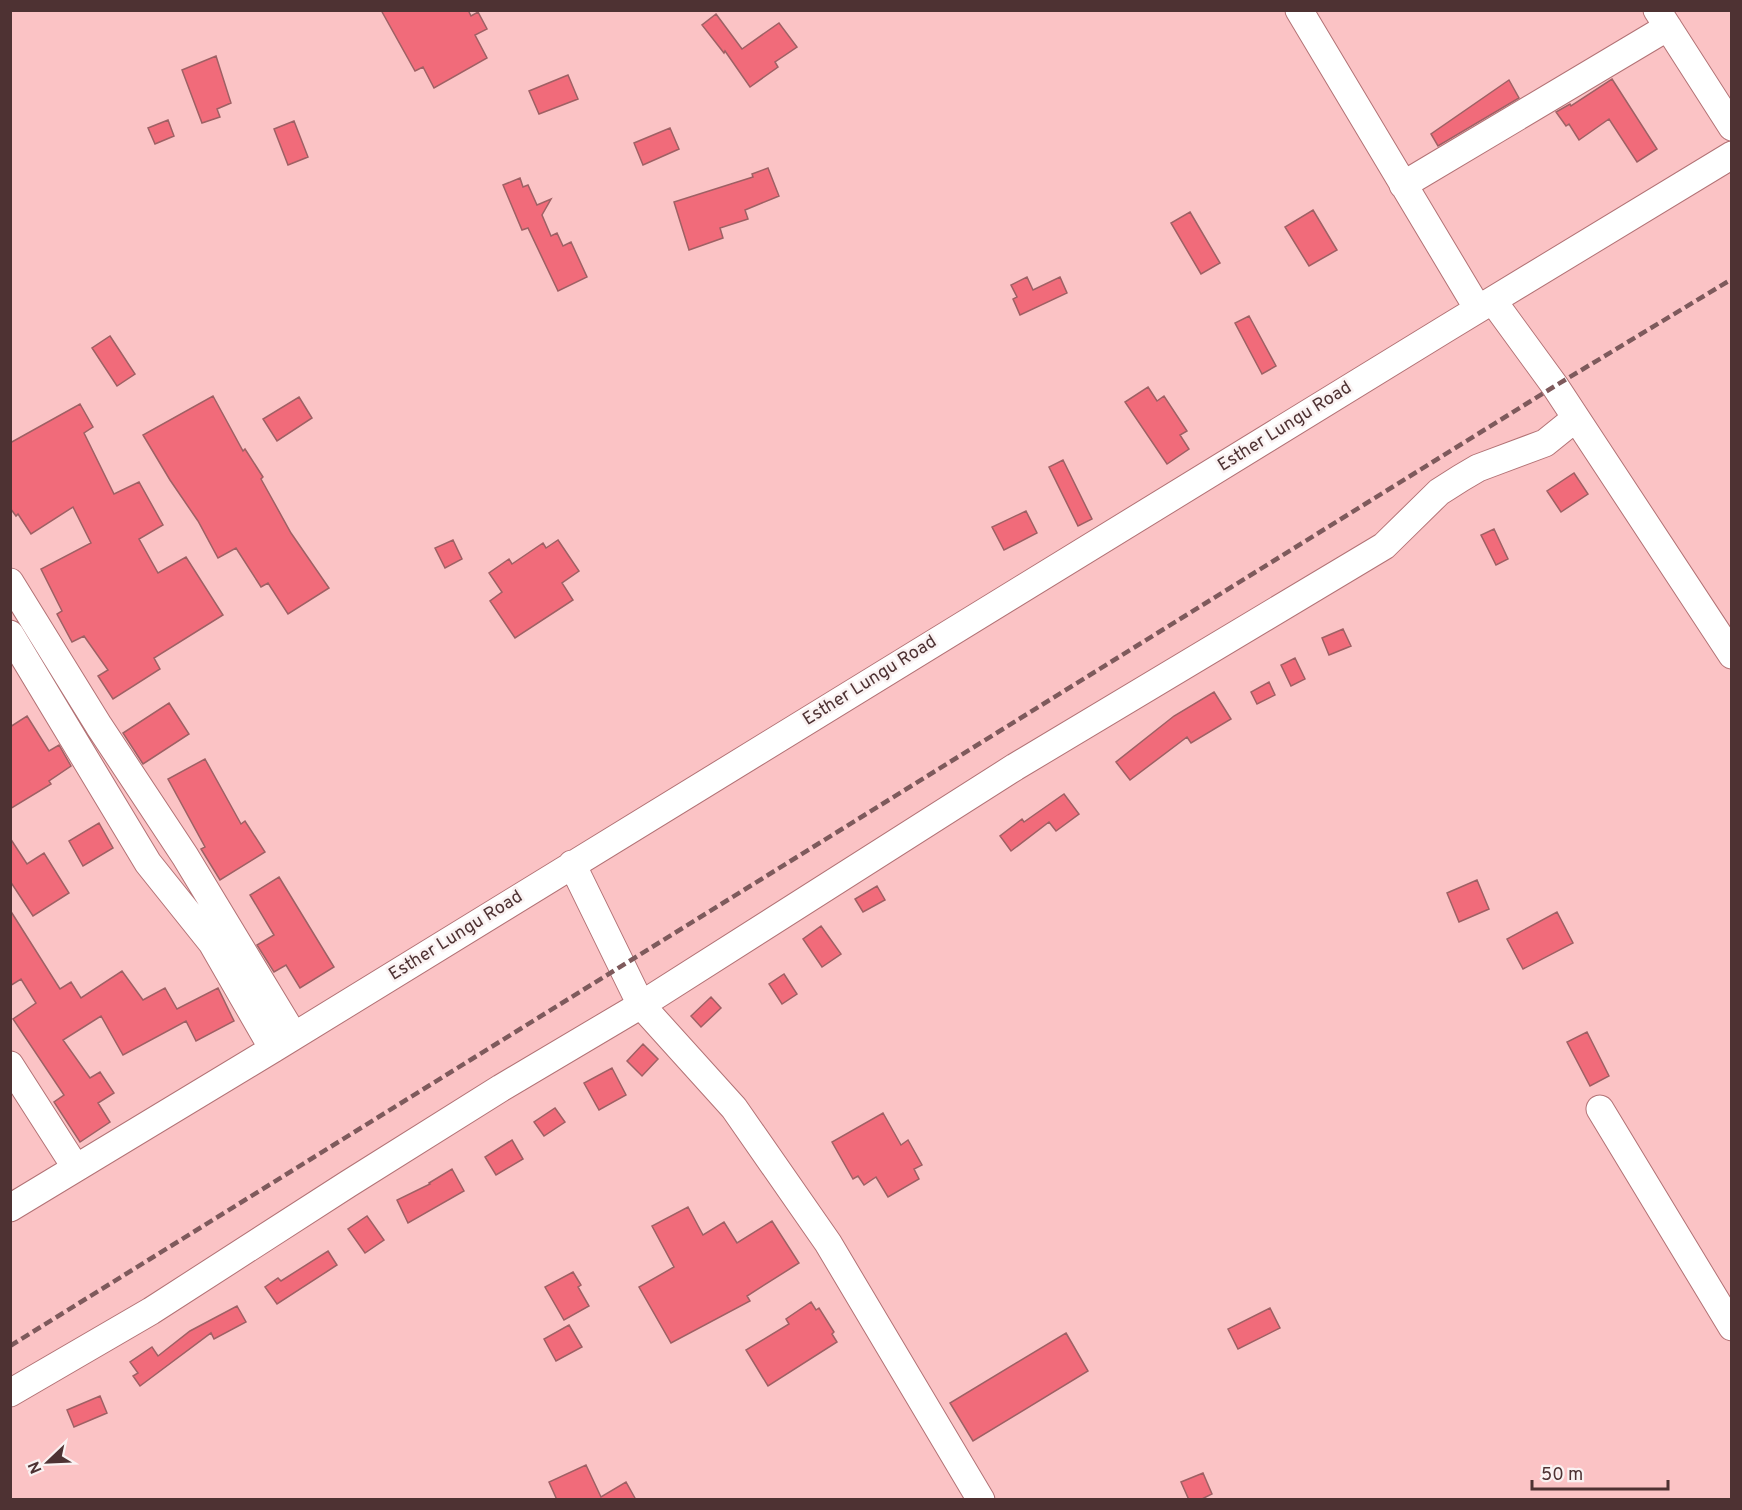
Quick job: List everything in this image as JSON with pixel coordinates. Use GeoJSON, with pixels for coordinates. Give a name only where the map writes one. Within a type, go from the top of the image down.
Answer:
{"type":"FeatureCollection","features":[{"type":"Feature","properties":{"kind":"street"},"geometry":{"type":"LineString","coordinates":[[1299,10],[1403,185],[1486,305],[1576,417],[1731,655]]}},
{"type":"Feature","properties":{"kind":"street"},"geometry":{"type":"LineString","coordinates":[[1403,185],[1663,19],[1731,127]]}},
{"type":"Feature","properties":{"kind":"street","name":"Esther Lungu Road"},"geometry":{"type":"LineString","coordinates":[[10,1208],[284,1043],[572,864],[1731,155]]}},
{"type":"Feature","properties":{"kind":"street"},"geometry":{"type":"LineString","coordinates":[[10,1393],[151,1311],[501,1088],[641,1005],[1015,767],[1384,546],[1439,492],[1461,478],[1478,468],[1545,442],[1576,417]]}},
{"type":"Feature","properties":{"kind":"street"},"geometry":{"type":"LineString","coordinates":[[10,582],[99,726],[185,856],[284,1043]]}},
{"type":"Feature","properties":{"kind":"street"},"geometry":{"type":"LineString","coordinates":[[10,634],[148,863],[212,943],[284,1043]]}},
{"type":"Feature","properties":{"kind":"street"},"geometry":{"type":"LineString","coordinates":[[572,864],[641,1005],[734,1108],[828,1243],[981,1500]]}},
{"type":"Feature","properties":{"kind":"street"},"geometry":{"type":"LineString","coordinates":[[10,1065],[76,1168]]}},
{"type":"Feature","properties":{"kind":"street"},"geometry":{"type":"LineString","coordinates":[[1600,1109],[1731,1327]]}},
{"type":"Feature","properties":{"kind":"building"},"geometry":{"type":"Polygon","coordinates":[[[381,10],[468,10],[471,16],[478,12],[487,29],[475,35],[487,58],[434,88],[423,67],[415,71],[381,10]]]}},
{"type":"Feature","properties":{"kind":"building"},"geometry":{"type":"Polygon","coordinates":[[[716,14],[742,49],[779,23],[797,47],[775,62],[778,67],[750,87],[725,51],[724,53],[702,25],[716,14]]]}},
{"type":"Feature","properties":{"kind":"building"},"geometry":{"type":"Polygon","coordinates":[[[216,56],[231,103],[217,109],[220,117],[202,123],[182,70],[216,56]]]}},
{"type":"Feature","properties":{"kind":"building"},"geometry":{"type":"Polygon","coordinates":[[[568,75],[578,99],[539,114],[529,91],[568,75]]]}},
{"type":"Feature","properties":{"kind":"building"},"geometry":{"type":"Polygon","coordinates":[[[1612,79],[1657,149],[1637,162],[1609,119],[1579,140],[1569,124],[1566,126],[1556,112],[1570,104],[1571,106],[1612,79]]]}},
{"type":"Feature","properties":{"kind":"building"},"geometry":{"type":"Polygon","coordinates":[[[1509,80],[1519,98],[1438,146],[1431,134],[1509,80]]]}},
{"type":"Feature","properties":{"kind":"building"},"geometry":{"type":"Polygon","coordinates":[[[168,120],[174,136],[155,144],[148,128],[168,120]]]}},
{"type":"Feature","properties":{"kind":"building"},"geometry":{"type":"Polygon","coordinates":[[[294,121],[308,157],[288,165],[274,129],[294,121]]]}},
{"type":"Feature","properties":{"kind":"building"},"geometry":{"type":"Polygon","coordinates":[[[670,128],[679,149],[643,165],[634,143],[670,128]]]}},
{"type":"Feature","properties":{"kind":"building"},"geometry":{"type":"Polygon","coordinates":[[[768,168],[779,196],[745,210],[748,219],[720,228],[723,238],[689,250],[674,202],[753,177],[752,174],[768,168]]]}},
{"type":"Feature","properties":{"kind":"building"},"geometry":{"type":"Polygon","coordinates":[[[520,178],[523,187],[528,185],[537,205],[551,199],[542,215],[551,236],[557,233],[563,246],[571,242],[587,277],[558,291],[528,228],[522,230],[503,185],[520,178]]]}},
{"type":"Feature","properties":{"kind":"building"},"geometry":{"type":"Polygon","coordinates":[[[1313,210],[1337,250],[1309,266],[1285,227],[1313,210]]]}},
{"type":"Feature","properties":{"kind":"building"},"geometry":{"type":"Polygon","coordinates":[[[1190,212],[1220,263],[1201,274],[1171,223],[1190,212]]]}},
{"type":"Feature","properties":{"kind":"building"},"geometry":{"type":"Polygon","coordinates":[[[1027,277],[1033,290],[1060,277],[1067,293],[1020,315],[1013,299],[1017,297],[1011,285],[1027,277]]]}},
{"type":"Feature","properties":{"kind":"building"},"geometry":{"type":"Polygon","coordinates":[[[1249,316],[1276,366],[1262,374],[1235,323],[1249,316]]]}},
{"type":"Feature","properties":{"kind":"building"},"geometry":{"type":"Polygon","coordinates":[[[110,336],[135,374],[117,386],[92,348],[110,336]]]}},
{"type":"Feature","properties":{"kind":"building"},"geometry":{"type":"Polygon","coordinates":[[[1148,387],[1157,401],[1164,396],[1187,431],[1180,435],[1189,449],[1167,464],[1125,402],[1148,387]]]}},
{"type":"Feature","properties":{"kind":"building"},"geometry":{"type":"Polygon","coordinates":[[[213,396],[243,451],[245,449],[263,477],[261,479],[291,533],[329,588],[288,614],[268,583],[261,587],[236,548],[218,558],[198,521],[143,435],[213,396]]]}},
{"type":"Feature","properties":{"kind":"building"},"geometry":{"type":"Polygon","coordinates":[[[299,397],[312,418],[277,441],[263,419],[299,397]]]}},
{"type":"Feature","properties":{"kind":"building"},"geometry":{"type":"Polygon","coordinates":[[[80,404],[93,427],[84,433],[114,494],[139,482],[163,525],[139,539],[158,573],[186,557],[223,615],[154,658],[160,669],[113,699],[98,676],[108,670],[84,636],[72,642],[57,614],[62,611],[41,569],[91,543],[73,507],[31,534],[18,514],[16,516],[10,508],[10,443],[80,404]]]}},
{"type":"Feature","properties":{"kind":"building"},"geometry":{"type":"Polygon","coordinates":[[[1063,460],[1092,519],[1078,526],[1049,467],[1063,460]]]}},
{"type":"Feature","properties":{"kind":"building"},"geometry":{"type":"Polygon","coordinates":[[[1574,473],[1588,494],[1561,512],[1547,491],[1574,473]]]}},
{"type":"Feature","properties":{"kind":"building"},"geometry":{"type":"Polygon","coordinates":[[[1026,511],[1037,533],[1004,550],[992,527],[1026,511]]]}},
{"type":"Feature","properties":{"kind":"building"},"geometry":{"type":"Polygon","coordinates":[[[1494,529],[1508,559],[1496,565],[1481,535],[1494,529]]]}},
{"type":"Feature","properties":{"kind":"building"},"geometry":{"type":"Polygon","coordinates":[[[453,540],[462,559],[445,568],[435,548],[453,540]]]}},
{"type":"Feature","properties":{"kind":"building"},"geometry":{"type":"Polygon","coordinates":[[[558,540],[579,571],[562,583],[573,600],[515,638],[490,601],[502,592],[489,573],[509,559],[512,564],[543,543],[546,548],[558,540]]]}},
{"type":"Feature","properties":{"kind":"building"},"geometry":{"type":"Polygon","coordinates":[[[1343,629],[1351,646],[1329,655],[1322,638],[1343,629]]]}},
{"type":"Feature","properties":{"kind":"building"},"geometry":{"type":"Polygon","coordinates":[[[1295,658],[1305,679],[1291,686],[1281,665],[1295,658]]]}},
{"type":"Feature","properties":{"kind":"building"},"geometry":{"type":"Polygon","coordinates":[[[1269,682],[1275,695],[1257,704],[1251,692],[1269,682]]]}},
{"type":"Feature","properties":{"kind":"building"},"geometry":{"type":"Polygon","coordinates":[[[1214,692],[1231,719],[1191,743],[1187,737],[1130,780],[1116,762],[1174,716],[1214,692]]]}},
{"type":"Feature","properties":{"kind":"building"},"geometry":{"type":"Polygon","coordinates":[[[169,703],[189,734],[143,764],[123,733],[169,703]]]}},
{"type":"Feature","properties":{"kind":"building"},"geometry":{"type":"Polygon","coordinates":[[[27,716],[49,751],[59,745],[71,766],[49,781],[51,784],[10,809],[10,727],[27,716]]]}},
{"type":"Feature","properties":{"kind":"building"},"geometry":{"type":"Polygon","coordinates":[[[205,759],[241,824],[245,821],[265,852],[220,880],[201,849],[205,847],[168,779],[205,759]]]}},
{"type":"Feature","properties":{"kind":"building"},"geometry":{"type":"Polygon","coordinates":[[[1064,794],[1079,814],[1056,831],[1049,822],[1011,851],[1000,836],[1022,819],[1024,822],[1064,794]]]}},
{"type":"Feature","properties":{"kind":"building"},"geometry":{"type":"Polygon","coordinates":[[[99,823],[113,848],[83,866],[69,841],[99,823]]]}},
{"type":"Feature","properties":{"kind":"building"},"geometry":{"type":"Polygon","coordinates":[[[10,838],[27,864],[44,853],[69,893],[33,916],[10,881],[10,838]]]}},
{"type":"Feature","properties":{"kind":"building"},"geometry":{"type":"Polygon","coordinates":[[[279,877],[334,967],[300,988],[286,965],[274,972],[257,945],[274,935],[250,895],[279,877]]]}},
{"type":"Feature","properties":{"kind":"building"},"geometry":{"type":"Polygon","coordinates":[[[1477,880],[1489,909],[1459,922],[1447,893],[1477,880]]]}},
{"type":"Feature","properties":{"kind":"building"},"geometry":{"type":"Polygon","coordinates":[[[877,886],[885,900],[863,912],[855,899],[877,886]]]}},
{"type":"Feature","properties":{"kind":"building"},"geometry":{"type":"Polygon","coordinates":[[[10,910],[60,989],[71,982],[81,998],[122,971],[143,1000],[165,988],[177,1009],[218,988],[234,1021],[196,1041],[186,1021],[123,1055],[101,1016],[63,1040],[90,1078],[100,1072],[114,1093],[98,1103],[110,1122],[80,1142],[54,1102],[64,1095],[13,1019],[36,1003],[21,979],[10,986],[10,910]]]}},
{"type":"Feature","properties":{"kind":"building"},"geometry":{"type":"Polygon","coordinates":[[[1557,912],[1573,943],[1523,969],[1507,939],[1557,912]]]}},
{"type":"Feature","properties":{"kind":"building"},"geometry":{"type":"Polygon","coordinates":[[[821,926],[841,954],[822,967],[803,939],[821,926]]]}},
{"type":"Feature","properties":{"kind":"building"},"geometry":{"type":"Polygon","coordinates":[[[784,974],[797,994],[782,1004],[769,984],[784,974]]]}},
{"type":"Feature","properties":{"kind":"building"},"geometry":{"type":"Polygon","coordinates":[[[711,997],[721,1008],[701,1027],[691,1016],[711,997]]]}},
{"type":"Feature","properties":{"kind":"building"},"geometry":{"type":"Polygon","coordinates":[[[1587,1032],[1609,1076],[1590,1086],[1567,1042],[1587,1032]]]}},
{"type":"Feature","properties":{"kind":"building"},"geometry":{"type":"Polygon","coordinates":[[[643,1044],[658,1059],[642,1076],[627,1061],[643,1044]]]}},
{"type":"Feature","properties":{"kind":"building"},"geometry":{"type":"Polygon","coordinates":[[[612,1068],[626,1095],[599,1110],[584,1083],[612,1068]]]}},
{"type":"Feature","properties":{"kind":"building"},"geometry":{"type":"Polygon","coordinates":[[[555,1108],[565,1122],[544,1136],[534,1122],[555,1108]]]}},
{"type":"Feature","properties":{"kind":"building"},"geometry":{"type":"Polygon","coordinates":[[[883,1113],[901,1145],[908,1140],[922,1165],[914,1169],[919,1179],[888,1197],[876,1177],[864,1185],[858,1176],[853,1179],[832,1142],[883,1113]]]}},
{"type":"Feature","properties":{"kind":"building"},"geometry":{"type":"Polygon","coordinates":[[[512,1140],[523,1159],[496,1175],[485,1157],[512,1140]]]}},
{"type":"Feature","properties":{"kind":"building"},"geometry":{"type":"Polygon","coordinates":[[[452,1169],[464,1191],[408,1223],[397,1200],[430,1184],[452,1169]]]}},
{"type":"Feature","properties":{"kind":"building"},"geometry":{"type":"Polygon","coordinates":[[[688,1207],[703,1235],[724,1222],[737,1243],[772,1221],[799,1263],[747,1296],[750,1301],[671,1343],[639,1287],[674,1267],[652,1226],[688,1207]]]}},
{"type":"Feature","properties":{"kind":"building"},"geometry":{"type":"Polygon","coordinates":[[[367,1216],[384,1240],[365,1253],[348,1229],[367,1216]]]}},
{"type":"Feature","properties":{"kind":"building"},"geometry":{"type":"Polygon","coordinates":[[[328,1251],[337,1265],[277,1304],[265,1287],[278,1278],[281,1281],[328,1251]]]}},
{"type":"Feature","properties":{"kind":"building"},"geometry":{"type":"Polygon","coordinates":[[[573,1272],[581,1285],[578,1287],[589,1306],[564,1320],[545,1287],[573,1272]]]}},
{"type":"Feature","properties":{"kind":"building"},"geometry":{"type":"Polygon","coordinates":[[[811,1302],[816,1310],[819,1308],[834,1332],[832,1334],[837,1342],[768,1386],[746,1350],[789,1324],[786,1319],[811,1302]]]}},
{"type":"Feature","properties":{"kind":"building"},"geometry":{"type":"Polygon","coordinates":[[[237,1306],[246,1322],[214,1339],[211,1333],[140,1386],[133,1376],[138,1373],[130,1362],[152,1347],[158,1356],[190,1331],[237,1306]]]}},
{"type":"Feature","properties":{"kind":"building"},"geometry":{"type":"Polygon","coordinates":[[[1270,1308],[1280,1328],[1238,1349],[1228,1329],[1270,1308]]]}},
{"type":"Feature","properties":{"kind":"building"},"geometry":{"type":"Polygon","coordinates":[[[569,1325],[582,1347],[556,1361],[544,1339],[569,1325]]]}},
{"type":"Feature","properties":{"kind":"building"},"geometry":{"type":"Polygon","coordinates":[[[1066,1333],[1088,1371],[973,1441],[950,1403],[1066,1333]]]}},
{"type":"Feature","properties":{"kind":"building"},"geometry":{"type":"Polygon","coordinates":[[[100,1396],[107,1413],[74,1427],[67,1410],[100,1396]]]}},
{"type":"Feature","properties":{"kind":"building"},"geometry":{"type":"Polygon","coordinates":[[[586,1465],[601,1497],[626,1482],[636,1500],[557,1500],[549,1482],[586,1465]]]}},
{"type":"Feature","properties":{"kind":"building"},"geometry":{"type":"Polygon","coordinates":[[[1203,1473],[1212,1494],[1200,1500],[1189,1500],[1181,1482],[1203,1473]]]}},
{"type":"Feature","properties":{"kind":"railway"},"geometry":{"type":"LineString","coordinates":[[10,1346],[1555,386],[1732,279]]}}]}
